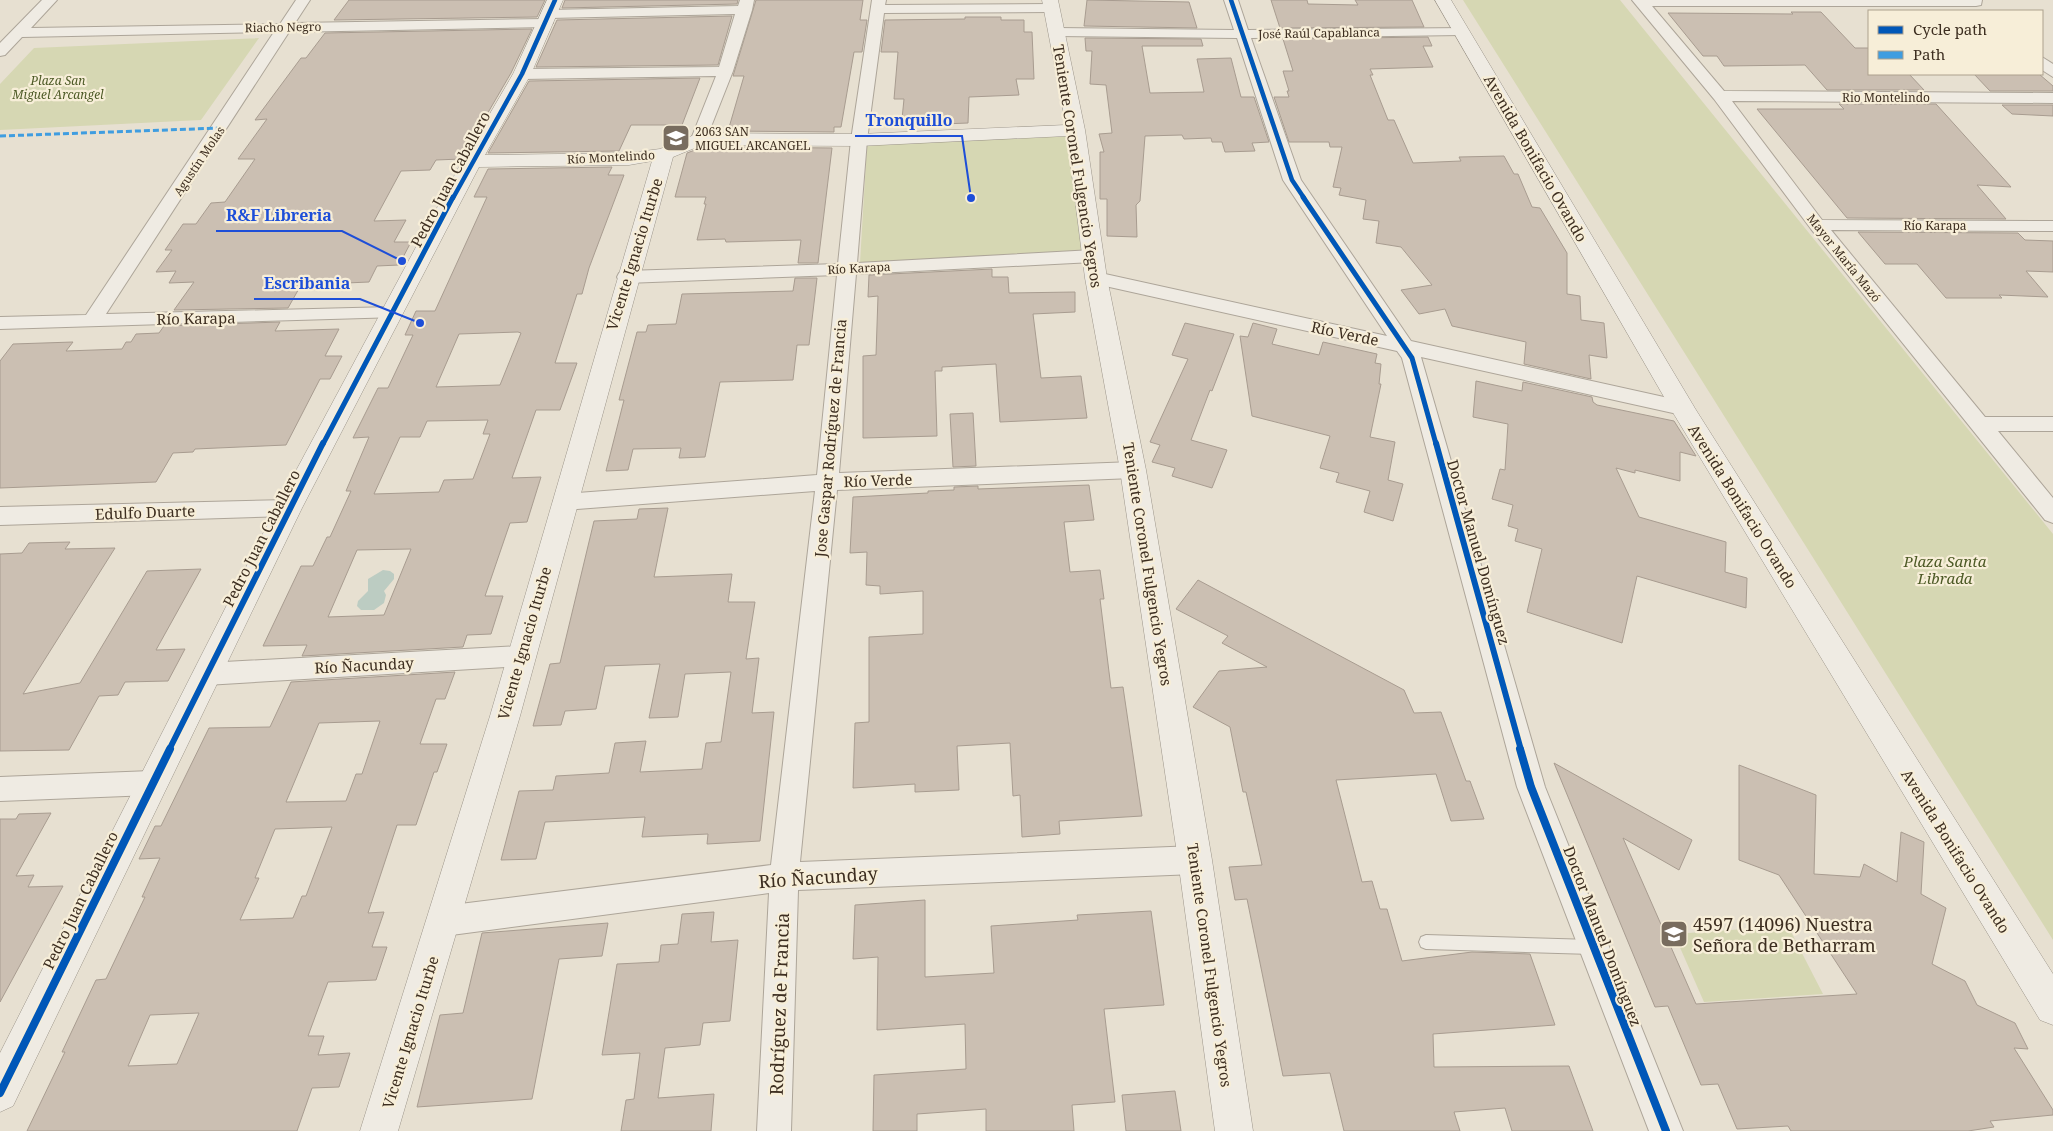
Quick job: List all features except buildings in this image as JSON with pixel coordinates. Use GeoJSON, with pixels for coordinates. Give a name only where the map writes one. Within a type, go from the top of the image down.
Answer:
{"type":"FeatureCollection","features":[{"type":"Feature","properties":{"kind":"street"},"geometry":{"type":"LineString","coordinates":[[0,52],[50,0]]}},
{"type":"Feature","properties":{"kind":"street","name":"Agustín Molas"},"geometry":{"type":"LineString","coordinates":[[92,321],[221,128],[284,26],[303,0]]}},
{"type":"Feature","properties":{"kind":"street","name":"Doctor Manuel Domínguez"},"geometry":{"type":"LineString","coordinates":[[1231,0],[1292,180],[1404,346],[1413,363],[1531,787],[1666,1131]]}},
{"type":"Feature","properties":{"kind":"street","name":"Avenida Bonifacio Ovando"},"geometry":{"type":"LineString","coordinates":[[1443,0],[1682,408],[2053,1007]]}},
{"type":"Feature","properties":{"kind":"street"},"geometry":{"type":"LineString","coordinates":[[1640,1],[1978,5]]}},
{"type":"Feature","properties":{"kind":"street","name":"Mayor María Mazó"},"geometry":{"type":"LineString","coordinates":[[1640,1],[1720,96],[1817,225],[2053,514]]}},
{"type":"Feature","properties":{"kind":"street"},"geometry":{"type":"LineString","coordinates":[[699,139],[725,71],[746,5]]}},
{"type":"Feature","properties":{"kind":"street","name":"Riacho Negro"},"geometry":{"type":"LineString","coordinates":[[19,33],[284,26],[550,12],[746,5]]}},
{"type":"Feature","properties":{"kind":"street","name":"José Raúl Capablanca"},"geometry":{"type":"LineString","coordinates":[[878,5],[1053,14],[1242,34],[1460,31]]}},
{"type":"Feature","properties":{"kind":"street","name":"Jose Gaspar Rodríguez de Francia"},"geometry":{"type":"LineString","coordinates":[[784,877],[827,482],[845,269],[859,140],[878,5]]}},
{"type":"Feature","properties":{"kind":"street","name":"Pedro Juan Caballero"},"geometry":{"type":"LineString","coordinates":[[0,1093],[151,783],[289,508],[473,161],[522,74],[550,12]]}},
{"type":"Feature","properties":{"kind":"street","name":"Teniente Coronel Fulgencio Yegros"},"geometry":{"type":"LineString","coordinates":[[1053,14],[1076,130],[1094,267],[1133,470],[1195,860],[1234,1131]]}},
{"type":"Feature","properties":{"kind":"street"},"geometry":{"type":"LineString","coordinates":[[2043,63],[2053,72]]}},
{"type":"Feature","properties":{"kind":"street"},"geometry":{"type":"LineString","coordinates":[[522,74],[725,71]]}},
{"type":"Feature","properties":{"kind":"street","name":"Rio Montelindo"},"geometry":{"type":"LineString","coordinates":[[1720,96],[2053,98]]}},
{"type":"Feature","properties":{"kind":"street","name":"Río Montelindo"},"geometry":{"type":"LineString","coordinates":[[473,161],[629,159],[664,154],[699,139],[859,140],[1076,130]]}},
{"type":"Feature","properties":{"kind":"street","name":"Vicente Ignacio Iturbe"},"geometry":{"type":"LineString","coordinates":[[379,1131],[444,921],[522,656],[626,276],[664,154]]}},
{"type":"Feature","properties":{"kind":"street","name":"Río Karapa"},"geometry":{"type":"LineString","coordinates":[[1817,225],[2053,226]]}},
{"type":"Feature","properties":{"kind":"street","name":"Río Karapa"},"geometry":{"type":"LineString","coordinates":[[626,276],[845,269],[1094,267]]}},
{"type":"Feature","properties":{"kind":"street","name":"Río Verde"},"geometry":{"type":"LineString","coordinates":[[1094,267],[1404,346],[1682,408]]}},
{"type":"Feature","properties":{"kind":"street","name":"Río Karapa"},"geometry":{"type":"LineString","coordinates":[[0,323],[392,314]]}},
{"type":"Feature","properties":{"kind":"street"},"geometry":{"type":"LineString","coordinates":[[1980,424],[2053,424]]}},
{"type":"Feature","properties":{"kind":"street","name":"Río Verde"},"geometry":{"type":"LineString","coordinates":[[564,502],[827,482],[1133,470]]}},
{"type":"Feature","properties":{"kind":"street","name":"Edulfo Duarte"},"geometry":{"type":"LineString","coordinates":[[0,516],[289,508]]}},
{"type":"Feature","properties":{"kind":"street","name":"Río Ñacunday"},"geometry":{"type":"LineString","coordinates":[[206,674],[522,656]]}},
{"type":"Feature","properties":{"kind":"street"},"geometry":{"type":"LineString","coordinates":[[0,789],[151,783]]}},
{"type":"Feature","properties":{"kind":"street","name":"Río Ñacunday"},"geometry":{"type":"LineString","coordinates":[[444,921],[784,877],[1195,860]]}},
{"type":"Feature","properties":{"kind":"street","name":"Rodríguez de Francia"},"geometry":{"type":"LineString","coordinates":[[774,1131],[784,877]]}},
{"type":"Feature","properties":{"kind":"lane"},"geometry":{"type":"LineString","coordinates":[[1426,942],[1594,947]]}},
{"type":"Feature","properties":{"kind":"green space","name":"Plaza Santa Librada"},"geometry":{"type":"Polygon","coordinates":[[[1463,0],[1620,0],[2053,534],[2053,940],[1463,0]]]}},
{"type":"Feature","properties":{"kind":"green space","name":"Plaza San Miguel Arcangel"},"geometry":{"type":"Polygon","coordinates":[[[259,38],[201,120],[0,130],[0,84],[34,48],[259,38]]]}},
{"type":"Feature","properties":{"kind":"green space"},"geometry":{"type":"Polygon","coordinates":[[[1070,136],[1085,252],[860,263],[867,144],[1070,136]]]}},
{"type":"Feature","properties":{"kind":"green space"},"geometry":{"type":"Polygon","coordinates":[[[1788,926],[1823,994],[1704,1002],[1674,934],[1788,926]]]}},
{"type":"Feature","properties":{"kind":"shaded area"},"geometry":{"type":"Polygon","coordinates":[[[383,570],[394,574],[394,579],[384,591],[386,595],[384,603],[374,610],[361,610],[357,606],[358,601],[368,591],[368,579],[383,570]]]}},
{"type":"Feature","properties":{"kind":"marked path"},"geometry":{"type":"LineString","coordinates":[[0,136],[221,128]]}},
{"type":"Feature","properties":{"kind":"cycle path"},"geometry":{"type":"LineString","coordinates":[[0,1093],[289,508],[470,165],[522,74],[555,0]]}},
{"type":"Feature","properties":{"kind":"cycle path"},"geometry":{"type":"LineString","coordinates":[[1231,0],[1292,180],[1412,358],[1531,787],[1666,1131]]}},
{"type":"Feature","properties":{"kind":"place","name":"2063 SAN MIGUEL ARCANGEL"},"geometry":{"type":"Point","coordinates":[676,138]}},
{"type":"Feature","properties":{"kind":"place","name":"Tronquillo"},"geometry":{"type":"Point","coordinates":[971,198]}},
{"type":"Feature","properties":{"kind":"place","name":"R&F Libreria"},"geometry":{"type":"Point","coordinates":[402,261]}},
{"type":"Feature","properties":{"kind":"place","name":"Escribania"},"geometry":{"type":"Point","coordinates":[420,323]}},
{"type":"Feature","properties":{"kind":"place","name":"4597 (14096) Nuestra Señora de Betharram"},"geometry":{"type":"Point","coordinates":[1674,934]}}]}
